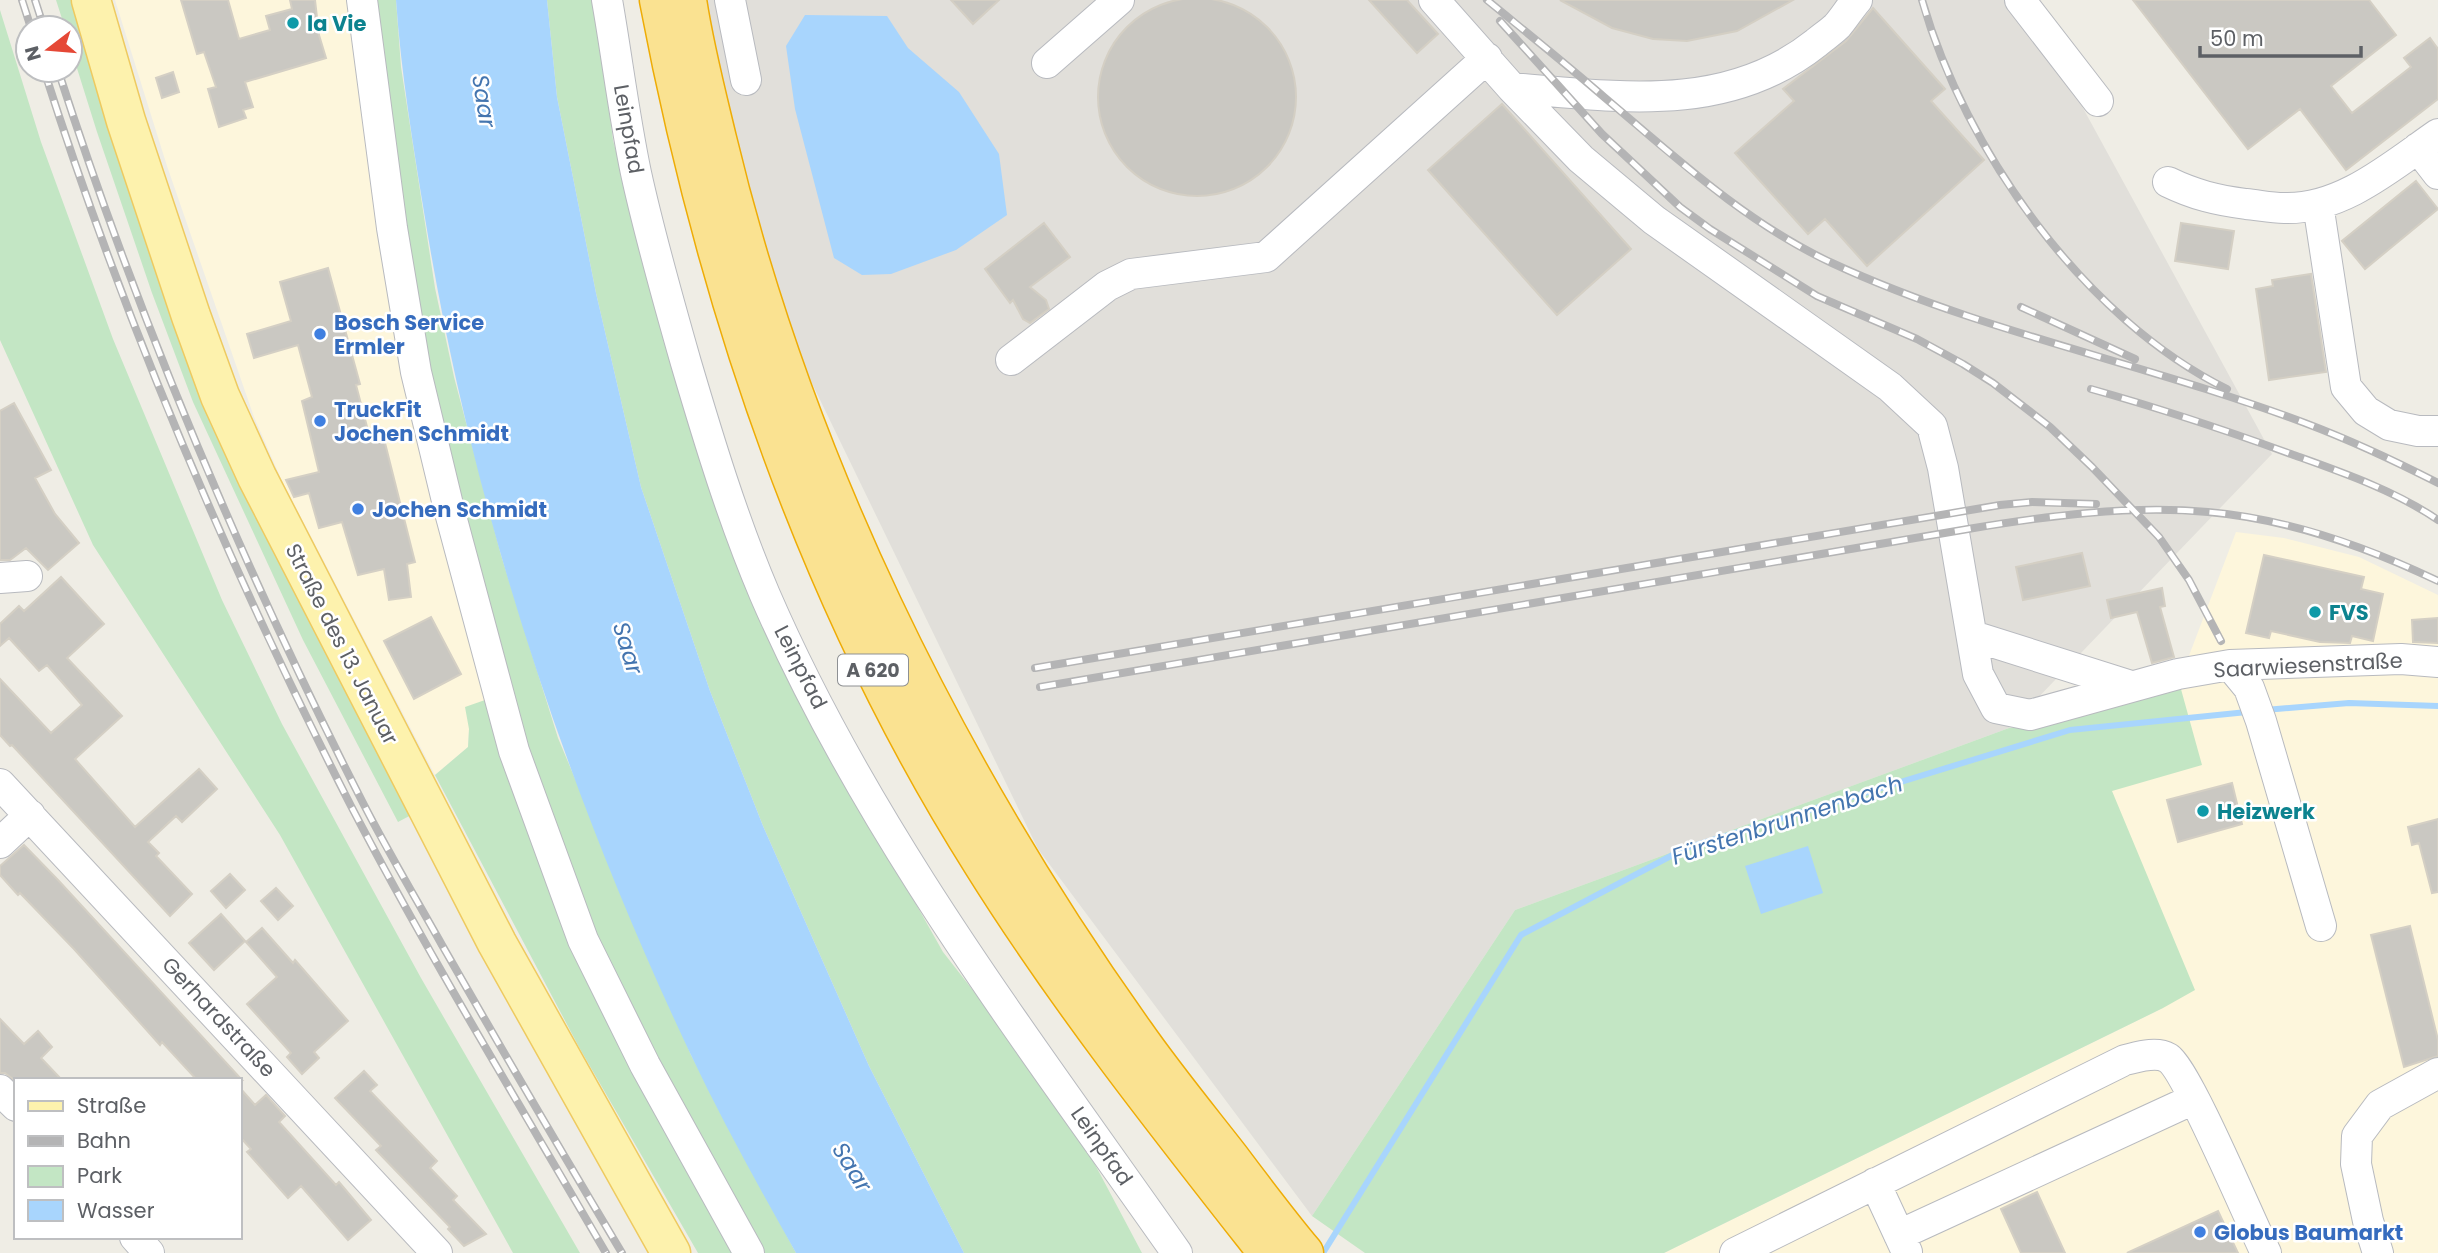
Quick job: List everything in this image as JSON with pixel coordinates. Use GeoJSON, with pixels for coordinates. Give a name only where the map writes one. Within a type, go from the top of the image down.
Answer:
{"type":"FeatureCollection","features":[{"type":"Feature","properties":{"kind":"highway","name":"A 620"},"geometry":{"type":"LineString","coordinates":[[659,0],[703,203],[757,385],[798,499],[868,661],[918,756],[982,864],[1036,945],[1111,1049],[1290,1251]]}},
{"type":"Feature","properties":{"kind":"highway","name":"A 620"},"geometry":{"type":"LineString","coordinates":[[687,0],[725,172],[753,276],[827,483],[899,640],[1013,850],[1071,941],[1290,1251]]}},
{"type":"Feature","properties":{"kind":"main road","name":"Straße des 13. Januar"},"geometry":{"type":"LineString","coordinates":[[91,0],[122,110],[191,316],[220,397],[257,477],[497,943],[671,1253]]}},
{"type":"Feature","properties":{"kind":"street"},"geometry":{"type":"LineString","coordinates":[[362,0],[390,215],[416,372],[448,505],[514,751],[583,940],[645,1065],[749,1253]]}},
{"type":"Feature","properties":{"kind":"street","name":"Leinpfad"},"geometry":{"type":"LineString","coordinates":[[607,0],[636,170],[654,248],[736,522],[765,595],[827,719],[883,821],[920,880],[1046,1067],[1178,1253]]}},
{"type":"Feature","properties":{"kind":"street"},"geometry":{"type":"LineString","coordinates":[[730,0],[746,80]]}},
{"type":"Feature","properties":{"kind":"street"},"geometry":{"type":"LineString","coordinates":[[1047,63],[1119,0]]}},
{"type":"Feature","properties":{"kind":"street"},"geometry":{"type":"LineString","coordinates":[[1434,0],[1512,88],[1581,159],[1654,220],[1890,387],[1932,426],[1943,468],[1973,636],[2131,686]]}},
{"type":"Feature","properties":{"kind":"street"},"geometry":{"type":"LineString","coordinates":[[1512,88],[1671,96],[1708,93],[1745,83],[1800,56],[1837,26],[1857,0]]}},
{"type":"Feature","properties":{"kind":"street"},"geometry":{"type":"LineString","coordinates":[[2020,0],[2098,101]]}},
{"type":"Feature","properties":{"kind":"street"},"geometry":{"type":"LineString","coordinates":[[1011,360],[1107,286],[1131,274],[1266,257],[1487,58]]}},
{"type":"Feature","properties":{"kind":"street"},"geometry":{"type":"LineString","coordinates":[[2168,182],[2196,195],[2231,202],[2285,209],[2318,204],[2379,176],[2428,141],[2438,174]]}},
{"type":"Feature","properties":{"kind":"street"},"geometry":{"type":"LineString","coordinates":[[2318,204],[2346,387],[2366,411],[2389,425],[2418,432],[2438,431]]}},
{"type":"Feature","properties":{"kind":"street","name":"Saarwiesenstraße"},"geometry":{"type":"LineString","coordinates":[[1973,636],[1978,674],[1996,708],[2030,715],[2178,674],[2230,665],[2401,659],[2438,662]]}},
{"type":"Feature","properties":{"kind":"street"},"geometry":{"type":"LineString","coordinates":[[2230,665],[2249,688],[2261,721],[2321,926]]}},
{"type":"Feature","properties":{"kind":"street","name":"Gerhardstraße"},"geometry":{"type":"LineString","coordinates":[[0,784],[435,1253]]}},
{"type":"Feature","properties":{"kind":"street"},"geometry":{"type":"LineString","coordinates":[[0,843],[30,815]]}},
{"type":"Feature","properties":{"kind":"street"},"geometry":{"type":"LineString","coordinates":[[1735,1253],[2125,1059],[2156,1055],[2168,1059],[2177,1068],[2266,1253]]}},
{"type":"Feature","properties":{"kind":"street"},"geometry":{"type":"LineString","coordinates":[[2378,1253],[2356,1164],[2357,1136],[2380,1105],[2438,1073]]}},
{"type":"Feature","properties":{"kind":"street"},"geometry":{"type":"LineString","coordinates":[[0,1090],[14,1104]]}},
{"type":"Feature","properties":{"kind":"street"},"geometry":{"type":"LineString","coordinates":[[1875,1182],[1903,1244],[2194,1099]]}},
{"type":"Feature","properties":{"kind":"street"},"geometry":{"type":"LineString","coordinates":[[137,1239],[149,1253]]}},
{"type":"Feature","properties":{"kind":"shaded area"},"geometry":{"type":"Polygon","coordinates":[[[115,0],[350,0],[485,700],[469,729],[468,747],[435,775],[282,481],[254,417],[167,166],[115,0]]]}},
{"type":"Feature","properties":{"kind":"shaded area"},"geometry":{"type":"Polygon","coordinates":[[[705,0],[2024,0],[2272,454],[2009,728],[1515,910],[1312,1216],[1038,849],[789,336],[736,141],[705,0]]]}},
{"type":"Feature","properties":{"kind":"shaded area"},"geometry":{"type":"Polygon","coordinates":[[[2236,532],[2284,538],[2359,557],[2438,595],[2438,1253],[1664,1253],[2163,1008],[2111,790],[2179,682],[2236,532]]]}},
{"type":"Feature","properties":{"kind":"green space"},"geometry":{"type":"Polygon","coordinates":[[[56,0],[76,0],[80,14],[60,14],[56,0]]]}},
{"type":"Feature","properties":{"kind":"green space"},"geometry":{"type":"Polygon","coordinates":[[[374,0],[396,0],[401,67],[435,288],[454,377],[501,555],[558,738],[691,1055],[796,1253],[698,1253],[580,1049],[435,775],[468,747],[469,729],[465,707],[485,700],[426,370],[374,0]]]}},
{"type":"Feature","properties":{"kind":"green space"},"geometry":{"type":"Polygon","coordinates":[[[547,0],[595,0],[613,140],[668,354],[731,544],[802,702],[943,952],[1065,1108],[1142,1253],[964,1253],[869,1066],[763,826],[710,691],[641,487],[596,293],[557,97],[547,0]]]}},
{"type":"Feature","properties":{"kind":"green space"},"geometry":{"type":"Polygon","coordinates":[[[0,10],[14,55],[14,84],[23,84],[41,142],[113,339],[222,600],[282,724],[421,978],[580,1253],[513,1253],[280,835],[93,545],[0,340],[0,10]]]}},
{"type":"Feature","properties":{"kind":"green space"},"geometry":{"type":"Polygon","coordinates":[[[84,27],[113,126],[415,813],[398,822],[303,640],[193,402],[152,293],[82,84],[84,27]]]}},
{"type":"Feature","properties":{"kind":"green space"},"geometry":{"type":"Polygon","coordinates":[[[2179,682],[2202,765],[2112,791],[2195,990],[1664,1253],[1365,1253],[1312,1216],[1515,910],[2009,728],[2029,726],[2179,682]]]}},
{"type":"Feature","properties":{"kind":"water","name":"Saar"},"geometry":{"type":"Polygon","coordinates":[[[396,0],[547,0],[557,97],[596,293],[641,487],[710,691],[763,826],[869,1066],[964,1253],[796,1253],[690,1053],[602,851],[528,644],[497,539],[445,326],[412,136],[396,0]]]}},
{"type":"Feature","properties":{"kind":"water"},"geometry":{"type":"Polygon","coordinates":[[[805,15],[887,16],[908,48],[959,92],[999,154],[1007,215],[956,250],[891,274],[862,275],[834,258],[795,109],[786,46],[805,15]]]}},
{"type":"Feature","properties":{"kind":"water"},"geometry":{"type":"Polygon","coordinates":[[[1808,846],[1823,893],[1761,914],[1745,866],[1808,846]]]}},
{"type":"Feature","properties":{"kind":"building"},"geometry":{"type":"Polygon","coordinates":[[[1178,-1],[1216,-1],[1252,14],[1280,42],[1295,78],[1295,116],[1280,152],[1252,180],[1216,195],[1178,195],[1142,180],[1114,152],[1099,116],[1099,78],[1114,42],[1142,14],[1178,-1]]]}},
{"type":"Feature","properties":{"kind":"building"},"geometry":{"type":"Polygon","coordinates":[[[181,0],[228,0],[239,39],[270,30],[266,16],[292,9],[290,0],[315,0],[319,35],[326,58],[245,82],[253,107],[243,110],[246,118],[219,127],[208,89],[216,87],[204,52],[197,54],[181,0]]]}},
{"type":"Feature","properties":{"kind":"building"},"geometry":{"type":"Polygon","coordinates":[[[951,0],[999,0],[973,24],[951,0]]]}},
{"type":"Feature","properties":{"kind":"building"},"geometry":{"type":"Polygon","coordinates":[[[1369,0],[1407,0],[1438,34],[1417,53],[1369,0]]]}},
{"type":"Feature","properties":{"kind":"building"},"geometry":{"type":"Polygon","coordinates":[[[1560,0],[1793,0],[1737,31],[1687,41],[1653,39],[1612,28],[1560,0]]]}},
{"type":"Feature","properties":{"kind":"building"},"geometry":{"type":"Polygon","coordinates":[[[2133,0],[2369,0],[2396,35],[2331,86],[2352,113],[2411,67],[2404,58],[2430,38],[2438,49],[2438,99],[2346,170],[2300,109],[2248,149],[2133,0]]]}},
{"type":"Feature","properties":{"kind":"building"},"geometry":{"type":"Polygon","coordinates":[[[1873,8],[1945,89],[1931,101],[1984,160],[1867,266],[1825,219],[1808,234],[1735,153],[1794,101],[1783,89],[1846,41],[1873,8]]]}},
{"type":"Feature","properties":{"kind":"building"},"geometry":{"type":"Polygon","coordinates":[[[173,72],[179,92],[162,98],[156,78],[173,72]]]}},
{"type":"Feature","properties":{"kind":"building"},"geometry":{"type":"Polygon","coordinates":[[[1502,104],[1631,249],[1557,315],[1428,170],[1502,104]]]}},
{"type":"Feature","properties":{"kind":"building"},"geometry":{"type":"Polygon","coordinates":[[[2416,181],[2438,209],[2365,269],[2342,241],[2416,181]]]}},
{"type":"Feature","properties":{"kind":"building"},"geometry":{"type":"Polygon","coordinates":[[[1044,223],[1070,257],[1030,287],[1046,300],[1049,309],[1030,323],[1023,319],[1013,300],[1010,303],[985,269],[1044,223]]]}},
{"type":"Feature","properties":{"kind":"building"},"geometry":{"type":"Polygon","coordinates":[[[2181,223],[2234,231],[2228,269],[2175,261],[2181,223]]]}},
{"type":"Feature","properties":{"kind":"building"},"geometry":{"type":"Polygon","coordinates":[[[328,268],[360,384],[356,385],[371,442],[384,439],[415,562],[407,564],[411,597],[389,600],[384,569],[358,575],[342,522],[319,528],[309,493],[294,497],[286,480],[319,472],[302,401],[312,397],[298,345],[254,358],[247,334],[291,321],[280,282],[328,268]]]}},
{"type":"Feature","properties":{"kind":"building"},"geometry":{"type":"Polygon","coordinates":[[[2311,274],[2326,372],[2269,380],[2256,289],[2273,286],[2272,280],[2311,274]]]}},
{"type":"Feature","properties":{"kind":"building"},"geometry":{"type":"Polygon","coordinates":[[[14,403],[51,470],[35,478],[55,514],[79,543],[48,570],[26,548],[10,560],[0,560],[0,411],[14,403]]]}},
{"type":"Feature","properties":{"kind":"building"},"geometry":{"type":"Polygon","coordinates":[[[2082,553],[2090,586],[2023,600],[2016,567],[2082,553]]]}},
{"type":"Feature","properties":{"kind":"building","name":"FVS"},"geometry":{"type":"Polygon","coordinates":[[[2264,555],[2364,577],[2361,589],[2383,594],[2373,641],[2352,636],[2350,643],[2320,642],[2271,631],[2269,638],[2246,633],[2264,555]]]}},
{"type":"Feature","properties":{"kind":"building"},"geometry":{"type":"Polygon","coordinates":[[[61,577],[104,624],[67,658],[122,716],[75,759],[135,827],[199,769],[217,789],[182,822],[176,816],[148,842],[159,853],[156,856],[192,894],[170,916],[0,735],[0,679],[51,733],[82,705],[47,665],[39,671],[9,638],[0,646],[0,624],[19,606],[24,611],[61,577]]]}},
{"type":"Feature","properties":{"kind":"building"},"geometry":{"type":"Polygon","coordinates":[[[2162,588],[2165,606],[2160,607],[2174,657],[2152,663],[2137,612],[2111,618],[2107,600],[2162,588]]]}},
{"type":"Feature","properties":{"kind":"building"},"geometry":{"type":"Polygon","coordinates":[[[431,617],[461,674],[414,699],[384,641],[431,617]]]}},
{"type":"Feature","properties":{"kind":"building"},"geometry":{"type":"Polygon","coordinates":[[[2438,618],[2438,643],[2413,642],[2412,620],[2438,618]]]}},
{"type":"Feature","properties":{"kind":"building"},"geometry":{"type":"Polygon","coordinates":[[[2232,783],[2242,824],[2178,842],[2167,800],[2232,783]]]}},
{"type":"Feature","properties":{"kind":"building"},"geometry":{"type":"Polygon","coordinates":[[[2438,819],[2438,892],[2432,893],[2419,843],[2412,845],[2408,827],[2438,819]]]}},
{"type":"Feature","properties":{"kind":"building"},"geometry":{"type":"Polygon","coordinates":[[[24,845],[240,1078],[195,1078],[162,1042],[160,1045],[20,893],[18,895],[0,875],[0,866],[24,845]]]}},
{"type":"Feature","properties":{"kind":"building"},"geometry":{"type":"Polygon","coordinates":[[[230,874],[245,890],[226,908],[211,891],[230,874]]]}},
{"type":"Feature","properties":{"kind":"building"},"geometry":{"type":"Polygon","coordinates":[[[276,888],[293,906],[278,920],[261,901],[276,888]]]}},
{"type":"Feature","properties":{"kind":"building"},"geometry":{"type":"Polygon","coordinates":[[[221,914],[245,941],[214,970],[189,943],[221,914]]]}},
{"type":"Feature","properties":{"kind":"building"},"geometry":{"type":"Polygon","coordinates":[[[2410,926],[2438,1040],[2438,1056],[2404,1067],[2371,935],[2410,926]]]}},
{"type":"Feature","properties":{"kind":"building"},"geometry":{"type":"Polygon","coordinates":[[[262,928],[293,963],[295,960],[348,1021],[314,1052],[319,1058],[302,1074],[287,1057],[291,1053],[247,1004],[277,977],[246,942],[262,928]]]}},
{"type":"Feature","properties":{"kind":"building"},"geometry":{"type":"Polygon","coordinates":[[[0,1019],[24,1044],[38,1031],[52,1047],[41,1058],[60,1078],[14,1080],[5,1073],[0,1073],[0,1019]]]}},
{"type":"Feature","properties":{"kind":"building"},"geometry":{"type":"Polygon","coordinates":[[[364,1071],[377,1085],[370,1091],[437,1161],[430,1168],[457,1196],[453,1200],[486,1234],[464,1246],[448,1229],[450,1227],[376,1150],[381,1146],[335,1098],[364,1071]]]}},
{"type":"Feature","properties":{"kind":"building"},"geometry":{"type":"Polygon","coordinates":[[[242,1090],[255,1105],[266,1095],[285,1116],[279,1122],[336,1185],[339,1182],[371,1220],[348,1240],[301,1186],[288,1198],[247,1152],[251,1149],[242,1139],[242,1090]]]}},
{"type":"Feature","properties":{"kind":"building"},"geometry":{"type":"Polygon","coordinates":[[[2037,1192],[2065,1253],[2021,1253],[2001,1209],[2037,1192]]]}},
{"type":"Feature","properties":{"kind":"building","name":"Globus Baumarkt"},"geometry":{"type":"Polygon","coordinates":[[[2218,1211],[2238,1253],[2127,1253],[2218,1211]]]}},
{"type":"Feature","properties":{"kind":"waterway","name":"Fürstenbrunnenbach"},"geometry":{"type":"LineString","coordinates":[[2265,710],[2349,703],[2438,706]]}},
{"type":"Feature","properties":{"kind":"waterway","name":"Fürstenbrunnenbach"},"geometry":{"type":"LineString","coordinates":[[1323,1253],[1521,935],[1686,848],[2070,730],[2247,712]]}},
{"type":"Feature","properties":{"kind":"railway"},"geometry":{"type":"LineString","coordinates":[[22,0],[26,14]]}},
{"type":"Feature","properties":{"kind":"railway"},"geometry":{"type":"LineString","coordinates":[[35,0],[40,14]]}},
{"type":"Feature","properties":{"kind":"railway"},"geometry":{"type":"LineString","coordinates":[[1487,0],[1712,188],[1800,247],[1889,288],[1948,309],[2187,383],[2305,423],[2339,436],[2438,483]]}},
{"type":"Feature","properties":{"kind":"railway"},"geometry":{"type":"LineString","coordinates":[[1922,0],[1942,57],[1968,115],[2000,171],[2037,225],[2079,275],[2125,320],[2175,358],[2227,389]]}},
{"type":"Feature","properties":{"kind":"railway"},"geometry":{"type":"LineString","coordinates":[[1500,21],[1602,134],[1680,207],[1710,229],[1817,296],[1917,339],[1963,364],[1993,383],[2050,427],[2159,537],[2189,580],[2221,641]]}},
{"type":"Feature","properties":{"kind":"railway"},"geometry":{"type":"LineString","coordinates":[[49,84],[75,165],[145,352],[182,444],[263,627],[381,863],[606,1253]]}},
{"type":"Feature","properties":{"kind":"railway"},"geometry":{"type":"LineString","coordinates":[[63,84],[89,164],[158,349],[195,441],[275,623],[362,801],[401,873],[622,1253]]}},
{"type":"Feature","properties":{"kind":"railway"},"geometry":{"type":"LineString","coordinates":[[2021,307],[2135,359]]}},
{"type":"Feature","properties":{"kind":"railway"},"geometry":{"type":"LineString","coordinates":[[2091,389],[2241,436],[2367,482],[2438,520]]}},
{"type":"Feature","properties":{"kind":"railway"},"geometry":{"type":"LineString","coordinates":[[1035,668],[2000,505],[2032,502],[2096,504]]}},
{"type":"Feature","properties":{"kind":"railway"},"geometry":{"type":"LineString","coordinates":[[1040,687],[1968,529],[2088,513],[2178,510],[2268,521],[2355,546],[2438,581]]}},
{"type":"Feature","properties":{"kind":"place","name":"la Vie"},"geometry":{"type":"Point","coordinates":[293,23]}},
{"type":"Feature","properties":{"kind":"place","name":"Bosch Service Ermler"},"geometry":{"type":"Point","coordinates":[320,334]}},
{"type":"Feature","properties":{"kind":"place","name":"TruckFit Jochen Schmidt"},"geometry":{"type":"Point","coordinates":[320,421]}},
{"type":"Feature","properties":{"kind":"place","name":"Jochen Schmidt"},"geometry":{"type":"Point","coordinates":[358,509]}},
{"type":"Feature","properties":{"kind":"place","name":"FVS"},"geometry":{"type":"Point","coordinates":[2315,612]}},
{"type":"Feature","properties":{"kind":"place","name":"Heizwerk"},"geometry":{"type":"Point","coordinates":[2203,811]}},
{"type":"Feature","properties":{"kind":"place","name":"Globus Baumarkt"},"geometry":{"type":"Point","coordinates":[2200,1232]}}]}
